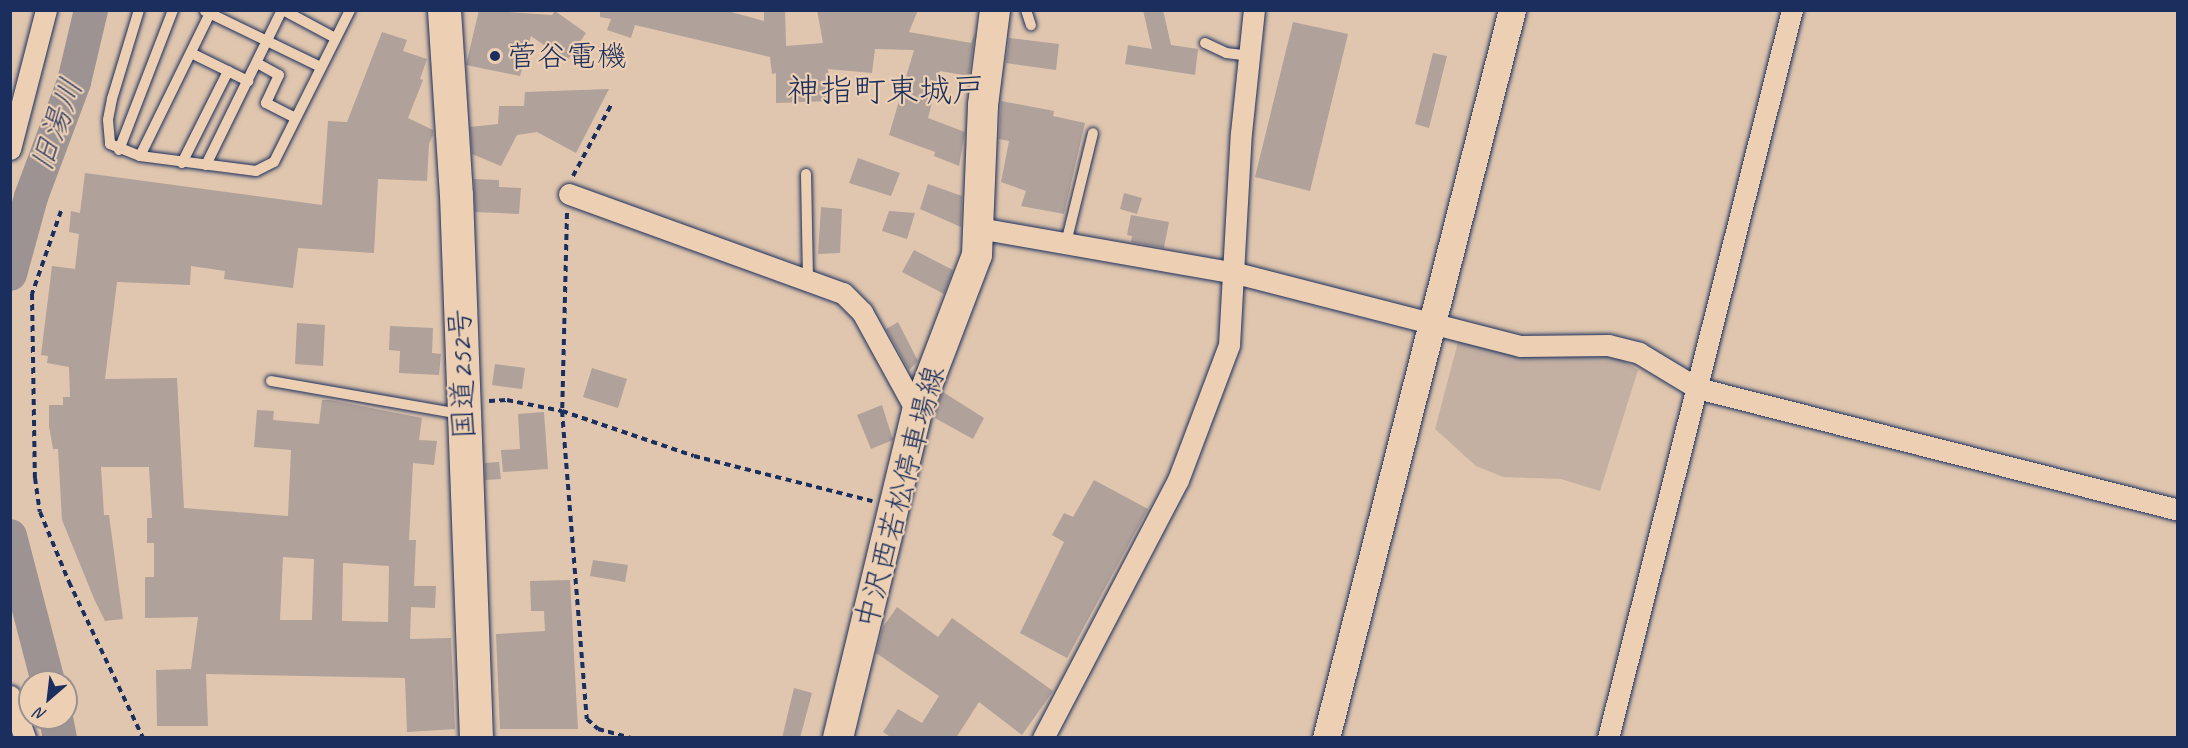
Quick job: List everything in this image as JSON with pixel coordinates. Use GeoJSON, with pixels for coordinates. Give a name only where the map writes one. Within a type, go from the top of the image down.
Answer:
{"type":"FeatureCollection","features":[{"type":"Feature","properties":{"kind":"highway","name":"国道252号"},"geometry":{"type":"LineString","coordinates":[[444,10],[476,738]]}},
{"type":"Feature","properties":{"kind":"main road","name":"中沢西若松停車場線"},"geometry":{"type":"LineString","coordinates":[[838,738],[896,508],[917,412],[977,255],[983,105],[995,10]]}},
{"type":"Feature","properties":{"kind":"street"},"geometry":{"type":"LineString","coordinates":[[10,149],[46,10]]}},
{"type":"Feature","properties":{"kind":"street"},"geometry":{"type":"LineString","coordinates":[[1043,738],[1178,480],[1229,345],[1236,273],[1240,134],[1254,10]]}},
{"type":"Feature","properties":{"kind":"street"},"geometry":{"type":"LineString","coordinates":[[1326,738],[1512,10]]}},
{"type":"Feature","properties":{"kind":"street"},"geometry":{"type":"LineString","coordinates":[[1608,738],[1792,10]]}},
{"type":"Feature","properties":{"kind":"street"},"geometry":{"type":"LineString","coordinates":[[568,194],[808,278],[843,293],[862,312],[917,412]]}},
{"type":"Feature","properties":{"kind":"street"},"geometry":{"type":"LineString","coordinates":[[978,228],[1236,273],[1520,346],[1608,345],[1639,353],[1697,388],[2178,510]]}},
{"type":"Feature","properties":{"kind":"street"},"geometry":{"type":"LineString","coordinates":[[10,696],[25,738]]}},
{"type":"Feature","properties":{"kind":"lane"},"geometry":{"type":"LineString","coordinates":[[139,10],[108,120],[110,144],[118,150],[140,156],[256,171],[268,168],[350,10]]}},
{"type":"Feature","properties":{"kind":"lane"},"geometry":{"type":"LineString","coordinates":[[118,150],[173,10]]}},
{"type":"Feature","properties":{"kind":"lane"},"geometry":{"type":"LineString","coordinates":[[206,165],[283,10],[335,38]]}},
{"type":"Feature","properties":{"kind":"lane"},"geometry":{"type":"LineString","coordinates":[[1026,10],[1031,25]]}},
{"type":"Feature","properties":{"kind":"lane"},"geometry":{"type":"LineString","coordinates":[[140,156],[191,53],[207,12],[321,67]]}},
{"type":"Feature","properties":{"kind":"lane"},"geometry":{"type":"LineString","coordinates":[[1205,43],[1226,53],[1249,56]]}},
{"type":"Feature","properties":{"kind":"lane"},"geometry":{"type":"LineString","coordinates":[[191,53],[248,81]]}},
{"type":"Feature","properties":{"kind":"lane"},"geometry":{"type":"LineString","coordinates":[[256,63],[279,75],[266,103],[295,118]]}},
{"type":"Feature","properties":{"kind":"lane"},"geometry":{"type":"LineString","coordinates":[[182,163],[228,71]]}},
{"type":"Feature","properties":{"kind":"lane"},"geometry":{"type":"LineString","coordinates":[[1066,243],[1093,133]]}},
{"type":"Feature","properties":{"kind":"lane"},"geometry":{"type":"LineString","coordinates":[[806,174],[808,278]]}},
{"type":"Feature","properties":{"kind":"lane"},"geometry":{"type":"LineString","coordinates":[[271,381],[463,408]]}},
{"type":"Feature","properties":{"kind":"path"},"geometry":{"type":"LineString","coordinates":[[611,105],[575,171],[568,194],[562,411],[587,718],[598,729],[632,738]]}},
{"type":"Feature","properties":{"kind":"path"},"geometry":{"type":"LineString","coordinates":[[61,211],[32,294],[35,478],[40,512],[69,582],[143,738]]}},
{"type":"Feature","properties":{"kind":"path"},"geometry":{"type":"LineString","coordinates":[[463,408],[507,400],[562,411],[694,456],[896,508]]}},
{"type":"Feature","properties":{"kind":"shaded area"},"geometry":{"type":"Polygon","coordinates":[[[1458,342],[1525,354],[1617,357],[1638,370],[1600,491],[1561,479],[1503,477],[1476,466],[1435,429],[1458,342]]]}},
{"type":"Feature","properties":{"kind":"building"},"geometry":{"type":"Polygon","coordinates":[[[479,10],[552,15],[555,11],[586,33],[567,61],[531,36],[520,76],[466,65],[479,10]]]}},
{"type":"Feature","properties":{"kind":"building"},"geometry":{"type":"Polygon","coordinates":[[[600,10],[724,10],[764,21],[764,10],[785,10],[786,46],[823,43],[817,10],[918,10],[909,32],[971,43],[975,33],[969,76],[940,71],[928,118],[965,132],[959,166],[934,156],[935,152],[889,135],[914,50],[875,49],[872,73],[828,69],[831,101],[776,103],[776,73],[772,74],[770,57],[635,25],[631,38],[607,30],[611,19],[600,17],[600,10]]]}},
{"type":"Feature","properties":{"kind":"building"},"geometry":{"type":"Polygon","coordinates":[[[1143,10],[1163,10],[1171,45],[1198,49],[1195,75],[1125,64],[1128,45],[1152,49],[1143,10]]]}},
{"type":"Feature","properties":{"kind":"building"},"geometry":{"type":"Polygon","coordinates":[[[1293,22],[1348,34],[1310,191],[1255,177],[1293,22]]]}},
{"type":"Feature","properties":{"kind":"building"},"geometry":{"type":"Polygon","coordinates":[[[382,32],[407,40],[403,51],[427,59],[420,79],[423,80],[408,118],[433,130],[429,144],[427,181],[378,179],[374,253],[298,248],[293,288],[224,279],[225,271],[191,266],[190,285],[117,282],[105,379],[177,378],[184,508],[288,516],[291,450],[254,447],[257,410],[274,411],[273,420],[319,424],[322,400],[330,400],[422,418],[419,440],[437,441],[434,465],[413,463],[409,540],[416,540],[414,586],[436,586],[435,608],[411,607],[410,639],[451,638],[455,729],[407,732],[405,678],[206,674],[208,726],[157,726],[156,670],[191,669],[198,617],[145,618],[145,577],[154,577],[154,543],[147,543],[147,518],[152,518],[149,467],[101,467],[104,515],[109,515],[123,619],[105,621],[95,601],[62,520],[58,449],[53,449],[49,426],[49,405],[63,405],[63,397],[70,397],[69,367],[47,363],[48,356],[41,355],[52,266],[75,269],[79,234],[69,232],[71,211],[80,213],[85,173],[322,205],[328,121],[347,122],[382,32]],[[283,557],[280,620],[312,620],[314,559],[283,557]],[[343,563],[342,621],[388,622],[389,566],[343,563]]]}},
{"type":"Feature","properties":{"kind":"building"},"geometry":{"type":"Polygon","coordinates":[[[1009,38],[1059,44],[1056,70],[1006,63],[1009,38]]]}},
{"type":"Feature","properties":{"kind":"building"},"geometry":{"type":"Polygon","coordinates":[[[1433,53],[1447,56],[1429,128],[1415,124],[1433,53]]]}},
{"type":"Feature","properties":{"kind":"building"},"geometry":{"type":"Polygon","coordinates":[[[609,89],[576,153],[537,132],[517,135],[501,166],[472,154],[470,127],[498,124],[499,106],[524,106],[525,92],[609,89]]]}},
{"type":"Feature","properties":{"kind":"building"},"geometry":{"type":"Polygon","coordinates":[[[1001,101],[1054,111],[1053,116],[1085,123],[1064,214],[1021,206],[1026,191],[1001,182],[1009,141],[999,139],[1001,101]]]}},
{"type":"Feature","properties":{"kind":"building"},"geometry":{"type":"Polygon","coordinates":[[[858,158],[900,173],[891,196],[849,183],[858,158]]]}},
{"type":"Feature","properties":{"kind":"building"},"geometry":{"type":"Polygon","coordinates":[[[474,179],[499,180],[499,187],[521,188],[519,214],[475,212],[474,179]]]}},
{"type":"Feature","properties":{"kind":"building"},"geometry":{"type":"Polygon","coordinates":[[[928,184],[962,196],[961,227],[920,209],[928,184]]]}},
{"type":"Feature","properties":{"kind":"building"},"geometry":{"type":"Polygon","coordinates":[[[1124,193],[1142,198],[1137,214],[1120,209],[1124,193]]]}},
{"type":"Feature","properties":{"kind":"building"},"geometry":{"type":"Polygon","coordinates":[[[821,207],[842,209],[840,253],[818,254],[821,207]]]}},
{"type":"Feature","properties":{"kind":"building"},"geometry":{"type":"Polygon","coordinates":[[[889,211],[915,213],[907,239],[882,231],[889,211]]]}},
{"type":"Feature","properties":{"kind":"building"},"geometry":{"type":"Polygon","coordinates":[[[1131,215],[1169,222],[1164,248],[1131,242],[1132,236],[1127,235],[1131,215]]]}},
{"type":"Feature","properties":{"kind":"building"},"geometry":{"type":"Polygon","coordinates":[[[914,250],[953,270],[944,294],[902,272],[914,250]]]}},
{"type":"Feature","properties":{"kind":"building"},"geometry":{"type":"Polygon","coordinates":[[[898,322],[918,361],[909,370],[886,329],[898,322]]]}},
{"type":"Feature","properties":{"kind":"building"},"geometry":{"type":"Polygon","coordinates":[[[297,323],[325,325],[323,366],[295,364],[297,323]]]}},
{"type":"Feature","properties":{"kind":"building"},"geometry":{"type":"Polygon","coordinates":[[[390,326],[433,328],[432,353],[441,354],[439,375],[399,373],[400,351],[389,350],[390,326]]]}},
{"type":"Feature","properties":{"kind":"building"},"geometry":{"type":"Polygon","coordinates":[[[495,364],[525,368],[522,389],[492,385],[495,364]]]}},
{"type":"Feature","properties":{"kind":"building"},"geometry":{"type":"Polygon","coordinates":[[[592,368],[627,379],[618,408],[583,397],[592,368]]]}},
{"type":"Feature","properties":{"kind":"building"},"geometry":{"type":"Polygon","coordinates":[[[943,392],[984,418],[973,439],[933,417],[943,392]]]}},
{"type":"Feature","properties":{"kind":"building"},"geometry":{"type":"Polygon","coordinates":[[[882,405],[893,440],[871,449],[857,415],[882,405]]]}},
{"type":"Feature","properties":{"kind":"building"},"geometry":{"type":"Polygon","coordinates":[[[544,412],[548,469],[503,472],[501,450],[520,449],[518,414],[544,412]]]}},
{"type":"Feature","properties":{"kind":"building"},"geometry":{"type":"Polygon","coordinates":[[[499,462],[501,479],[485,480],[485,463],[499,462]]]}},
{"type":"Feature","properties":{"kind":"building"},"geometry":{"type":"Polygon","coordinates":[[[1094,480],[1148,509],[1067,658],[1020,633],[1064,542],[1052,535],[1064,513],[1073,517],[1094,480]]]}},
{"type":"Feature","properties":{"kind":"building"},"geometry":{"type":"Polygon","coordinates":[[[593,560],[628,565],[625,582],[590,576],[593,560]]]}},
{"type":"Feature","properties":{"kind":"building"},"geometry":{"type":"Polygon","coordinates":[[[570,580],[578,729],[500,729],[496,634],[545,631],[544,611],[531,611],[530,581],[570,580]]]}},
{"type":"Feature","properties":{"kind":"building"},"geometry":{"type":"Polygon","coordinates":[[[897,607],[938,637],[952,618],[1053,691],[1022,735],[979,702],[956,738],[892,738],[883,732],[898,709],[922,723],[939,696],[876,653],[883,627],[897,607]]]}},
{"type":"Feature","properties":{"kind":"building"},"geometry":{"type":"Polygon","coordinates":[[[794,688],[812,693],[800,738],[782,738],[794,688]]]}},
{"type":"Feature","properties":{"kind":"waterway","name":"旧湯川"},"geometry":{"type":"LineString","coordinates":[[10,274],[31,197],[74,82],[91,10]]}},
{"type":"Feature","properties":{"kind":"waterway","name":"旧湯川"},"geometry":{"type":"LineString","coordinates":[[10,536],[45,670]]}},
{"type":"Feature","properties":{"kind":"waterway","name":"旧湯川"},"geometry":{"type":"LineString","coordinates":[[58,730],[60,738]]}},
{"type":"Feature","properties":{"kind":"place","name":"菅谷電機"},"geometry":{"type":"Point","coordinates":[495,56]}},
{"type":"Feature","properties":{"kind":"district","name":"神指町東城戸"},"geometry":{"type":"Point","coordinates":[886,91]}}]}
